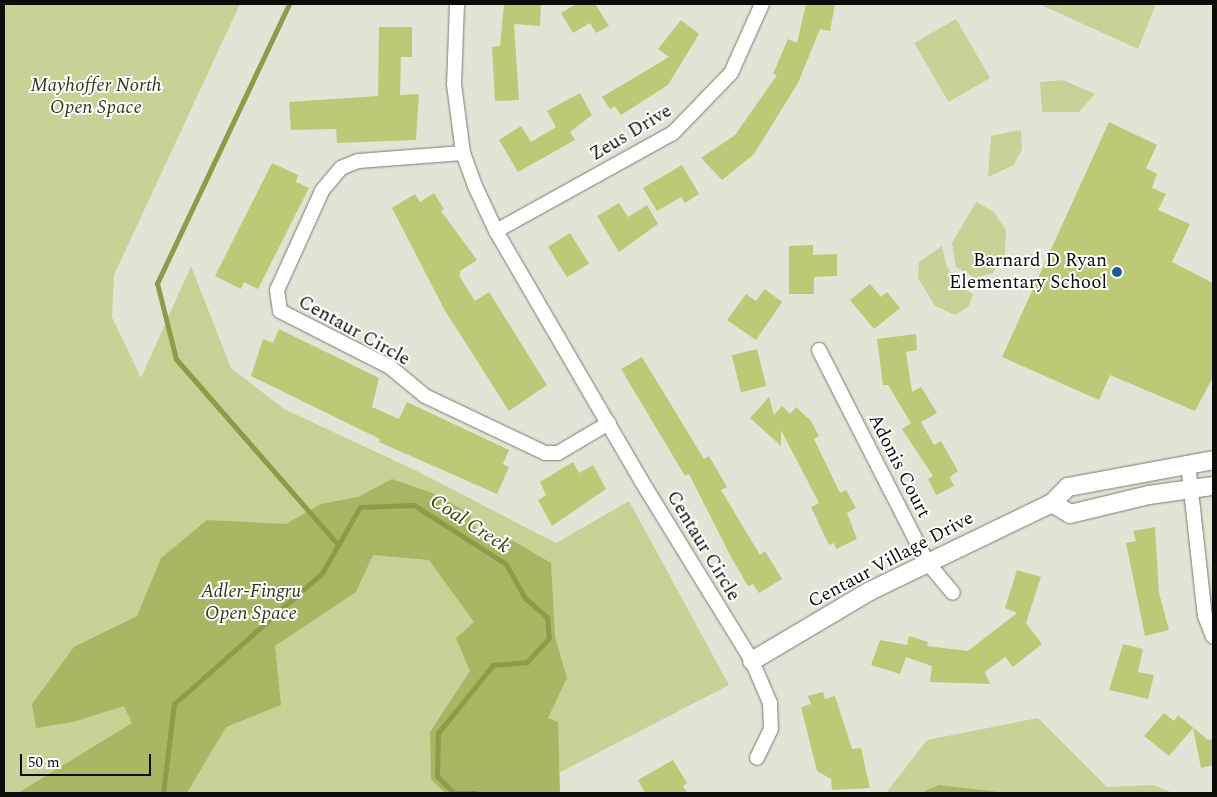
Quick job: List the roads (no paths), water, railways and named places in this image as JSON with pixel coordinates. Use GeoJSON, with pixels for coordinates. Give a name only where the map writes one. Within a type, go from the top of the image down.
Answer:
{"type":"FeatureCollection","features":[{"type":"Feature","properties":{"kind":"street","name":"Centaur Circle"},"geometry":{"type":"LineString","coordinates":[[457,4],[454,84],[463,153],[496,231],[752,660],[770,702],[771,729],[757,758]]}},
{"type":"Feature","properties":{"kind":"street","name":"Zeus Drive"},"geometry":{"type":"LineString","coordinates":[[496,231],[673,133],[731,73],[762,4]]}},
{"type":"Feature","properties":{"kind":"street","name":"Centaur Circle"},"geometry":{"type":"LineString","coordinates":[[463,153],[358,161],[341,168],[322,191],[277,290],[280,311],[390,367],[426,396],[545,453],[558,453],[609,423]]}},
{"type":"Feature","properties":{"kind":"street","name":"Adonis Court"},"geometry":{"type":"LineString","coordinates":[[819,350],[927,562],[953,593]]}},
{"type":"Feature","properties":{"kind":"street","name":"Centaur Village Drive"},"geometry":{"type":"LineString","coordinates":[[752,660],[927,562],[1052,503],[1068,487],[1188,463],[1213,460]]}},
{"type":"Feature","properties":{"kind":"street"},"geometry":{"type":"LineString","coordinates":[[1188,463],[1205,616],[1213,637]]}},
{"type":"Feature","properties":{"kind":"street"},"geometry":{"type":"LineString","coordinates":[[1052,503],[1070,514],[1213,486]]}},
{"type":"Feature","properties":{"kind":"waterway"},"geometry":{"type":"LineString","coordinates":[[289,4],[157,283],[176,359],[338,545]]}},
{"type":"Feature","properties":{"kind":"waterway","name":"Coal Creek"},"geometry":{"type":"LineString","coordinates":[[163,793],[174,704],[322,573],[360,507],[414,505],[506,564],[525,598],[547,617],[549,638],[527,662],[493,665],[438,733],[437,776],[454,793],[476,793]]}},
{"type":"Feature","properties":{"kind":"place","name":"Barnard D Ryan Elementary School"},"geometry":{"type":"Point","coordinates":[1117,272]}},
{"type":"Feature","properties":{"kind":"park label","name":"Mayhoffer North Open Space"},"geometry":{"type":"Point","coordinates":[96,97]}},
{"type":"Feature","properties":{"kind":"park label","name":"Adler-Fingru Open Space"},"geometry":{"type":"Point","coordinates":[251,603]}}]}
